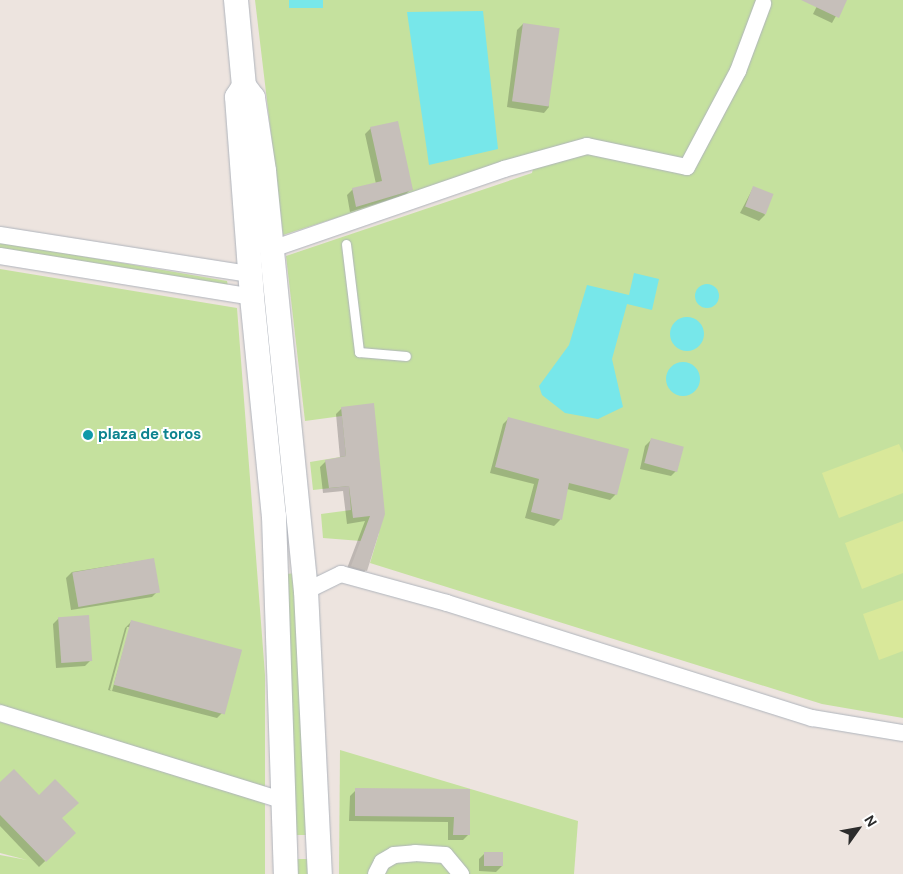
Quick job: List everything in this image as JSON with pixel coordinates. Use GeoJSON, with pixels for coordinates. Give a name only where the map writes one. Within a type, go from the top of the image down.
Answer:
{"type":"FeatureCollection","features":[{"type":"Feature","properties":{"kind":"main road"},"geometry":{"type":"LineString","coordinates":[[236,0],[244,86],[253,98],[272,249],[306,591],[320,874]]}},
{"type":"Feature","properties":{"kind":"main road"},"geometry":{"type":"LineString","coordinates":[[244,86],[236,97],[251,286],[274,516],[286,874]]}},
{"type":"Feature","properties":{"kind":"street"},"geometry":{"type":"LineString","coordinates":[[272,249],[504,169],[587,146],[687,167],[738,71],[764,4]]}},
{"type":"Feature","properties":{"kind":"street"},"geometry":{"type":"LineString","coordinates":[[0,235],[251,286]]}},
{"type":"Feature","properties":{"kind":"street"},"geometry":{"type":"LineString","coordinates":[[0,256],[251,286]]}},
{"type":"Feature","properties":{"kind":"street"},"geometry":{"type":"LineString","coordinates":[[306,591],[341,574],[448,603],[812,718],[903,733]]}},
{"type":"Feature","properties":{"kind":"street"},"geometry":{"type":"LineString","coordinates":[[0,713],[284,801]]}},
{"type":"Feature","properties":{"kind":"street"},"geometry":{"type":"LineString","coordinates":[[376,874],[382,862],[394,855],[415,853],[445,854],[461,874]]}},
{"type":"Feature","properties":{"kind":"lane"},"geometry":{"type":"LineString","coordinates":[[346,244],[359,352],[406,356]]}},
{"type":"Feature","properties":{"kind":"green space"},"geometry":{"type":"Polygon","coordinates":[[[255,0],[903,0],[903,718],[822,704],[370,563],[379,533],[366,528],[361,541],[323,538],[321,514],[351,510],[349,486],[313,490],[310,462],[346,456],[342,416],[305,421],[286,256],[532,173],[536,154],[283,235],[255,0]]]}},
{"type":"Feature","properties":{"kind":"green space"},"geometry":{"type":"Polygon","coordinates":[[[0,242],[227,281],[228,286],[0,250],[0,242]]]}},
{"type":"Feature","properties":{"kind":"green space"},"geometry":{"type":"Polygon","coordinates":[[[0,269],[237,308],[265,675],[265,874],[0,874],[0,855],[27,860],[0,853],[0,722],[36,732],[0,720],[0,269]]]}},
{"type":"Feature","properties":{"kind":"green space"},"geometry":{"type":"Polygon","coordinates":[[[899,444],[903,453],[903,493],[839,518],[822,473],[899,444]]]}},
{"type":"Feature","properties":{"kind":"green space"},"geometry":{"type":"Polygon","coordinates":[[[903,521],[903,573],[862,589],[845,543],[903,521]]]}},
{"type":"Feature","properties":{"kind":"green space"},"geometry":{"type":"Polygon","coordinates":[[[296,573],[308,835],[295,835],[286,574],[296,573]]]}},
{"type":"Feature","properties":{"kind":"green space"},"geometry":{"type":"Polygon","coordinates":[[[903,600],[903,651],[879,660],[863,614],[903,600]]]}},
{"type":"Feature","properties":{"kind":"green space"},"geometry":{"type":"Polygon","coordinates":[[[340,750],[578,821],[574,874],[339,874],[340,750]]]}},
{"type":"Feature","properties":{"kind":"green space"},"geometry":{"type":"Polygon","coordinates":[[[296,859],[309,859],[309,874],[296,874],[296,859]]]}},
{"type":"Feature","properties":{"kind":"water"},"geometry":{"type":"Polygon","coordinates":[[[289,0],[323,0],[323,8],[289,8],[289,0]]]}},
{"type":"Feature","properties":{"kind":"water"},"geometry":{"type":"Polygon","coordinates":[[[483,11],[498,149],[429,165],[407,12],[483,11]]]}},
{"type":"Feature","properties":{"kind":"water"},"geometry":{"type":"Polygon","coordinates":[[[634,273],[659,279],[652,310],[627,304],[612,359],[623,407],[598,419],[565,413],[542,395],[539,386],[569,345],[587,285],[629,295],[634,273]]]}},
{"type":"Feature","properties":{"kind":"water"},"geometry":{"type":"Polygon","coordinates":[[[707,284],[712,285],[718,291],[718,301],[712,307],[707,308],[702,307],[696,301],[695,296],[696,291],[702,285],[707,284]]]}},
{"type":"Feature","properties":{"kind":"water"},"geometry":{"type":"Polygon","coordinates":[[[687,317],[699,322],[704,334],[699,346],[687,351],[675,346],[670,334],[675,322],[687,317]]]}},
{"type":"Feature","properties":{"kind":"water"},"geometry":{"type":"Polygon","coordinates":[[[683,362],[695,367],[700,379],[695,391],[683,396],[671,391],[666,379],[671,367],[683,362]]]}},
{"type":"Feature","properties":{"kind":"building"},"geometry":{"type":"Polygon","coordinates":[[[801,0],[847,0],[839,18],[801,0]]]}},
{"type":"Feature","properties":{"kind":"building"},"geometry":{"type":"Polygon","coordinates":[[[523,23],[560,28],[549,106],[512,101],[523,23]]]}},
{"type":"Feature","properties":{"kind":"building"},"geometry":{"type":"Polygon","coordinates":[[[398,121],[413,190],[356,207],[352,188],[382,181],[370,127],[398,121]]]}},
{"type":"Feature","properties":{"kind":"building"},"geometry":{"type":"Polygon","coordinates":[[[753,186],[774,194],[766,214],[745,207],[753,186]]]}},
{"type":"Feature","properties":{"kind":"building"},"geometry":{"type":"Polygon","coordinates":[[[374,403],[385,514],[367,571],[351,566],[370,516],[353,518],[349,486],[329,488],[325,460],[346,456],[341,407],[374,403]]]}},
{"type":"Feature","properties":{"kind":"building"},"geometry":{"type":"Polygon","coordinates":[[[508,417],[629,449],[617,495],[569,483],[562,520],[531,512],[539,479],[495,467],[508,417]]]}},
{"type":"Feature","properties":{"kind":"building"},"geometry":{"type":"Polygon","coordinates":[[[651,438],[684,447],[677,472],[644,463],[651,438]]]}},
{"type":"Feature","properties":{"kind":"building"},"geometry":{"type":"Polygon","coordinates":[[[154,558],[160,592],[78,607],[72,572],[154,558]]]}},
{"type":"Feature","properties":{"kind":"building"},"geometry":{"type":"Polygon","coordinates":[[[89,615],[92,661],[61,663],[58,617],[89,615]]]}},
{"type":"Feature","properties":{"kind":"building"},"geometry":{"type":"Polygon","coordinates":[[[131,620],[242,650],[225,714],[114,685],[131,620]]]}},
{"type":"Feature","properties":{"kind":"building"},"geometry":{"type":"Polygon","coordinates":[[[14,769],[39,795],[55,779],[79,803],[62,818],[76,833],[46,862],[0,815],[0,782],[14,769]]]}},
{"type":"Feature","properties":{"kind":"building"},"geometry":{"type":"Polygon","coordinates":[[[355,788],[470,789],[470,835],[453,835],[454,817],[355,816],[355,788]]]}},
{"type":"Feature","properties":{"kind":"building"},"geometry":{"type":"Polygon","coordinates":[[[484,852],[503,852],[503,866],[484,866],[484,852]]]}},
{"type":"Feature","properties":{"kind":"place","name":"plaza de toros"},"geometry":{"type":"Point","coordinates":[88,435]}}]}
